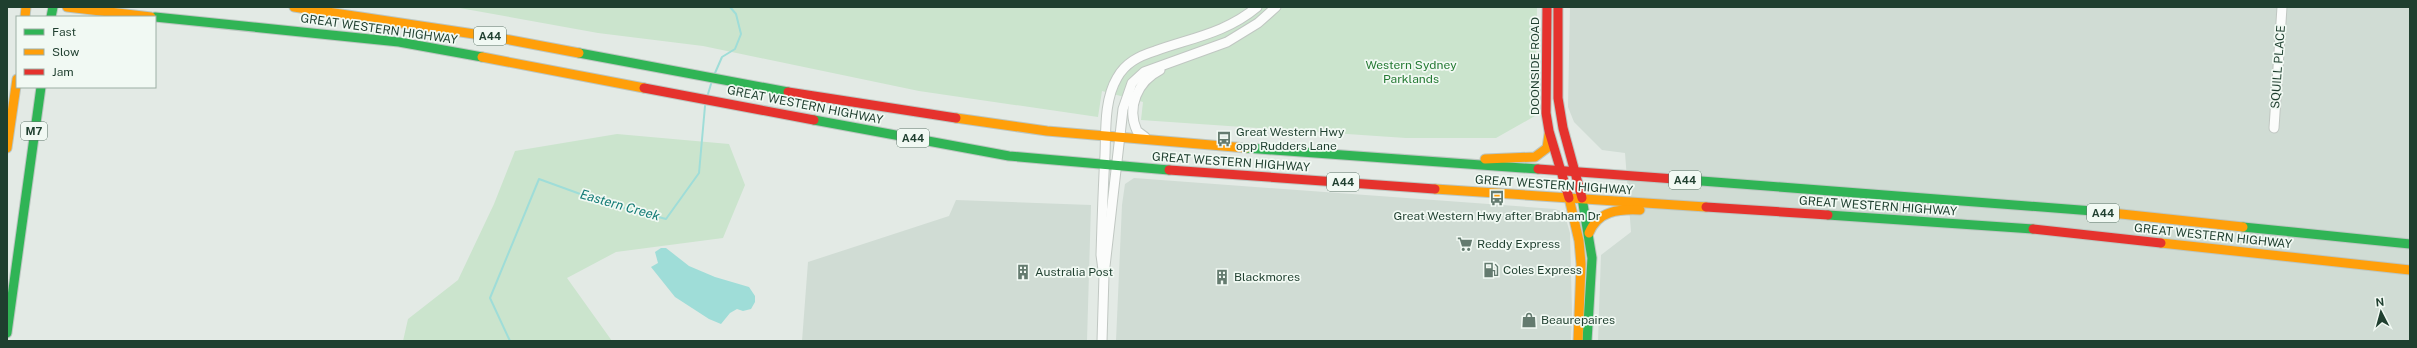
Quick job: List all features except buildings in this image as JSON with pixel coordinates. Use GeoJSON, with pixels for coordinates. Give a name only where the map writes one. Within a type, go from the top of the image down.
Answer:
{"type":"FeatureCollection","features":[{"type":"Feature","properties":{"kind":"main road"},"geometry":{"type":"LineString","coordinates":[[67,7],[142,16]]}},
{"type":"Feature","properties":{"kind":"main road"},"geometry":{"type":"LineString","coordinates":[[79,9],[91,7]]}},
{"type":"Feature","properties":{"kind":"main road","name":"GREAT WESTERN HIGHWAY"},"geometry":{"type":"LineString","coordinates":[[294,7],[479,34],[829,100],[938,117],[1106,137],[2032,206],[2410,244]]}},
{"type":"Feature","properties":{"kind":"main road","name":"DOONSIDE ROAD"},"geometry":{"type":"LineString","coordinates":[[1547,7],[1545,100],[1549,131],[1569,198],[1579,241],[1581,264],[1578,341]]}},
{"type":"Feature","properties":{"kind":"main road","name":"DOONSIDE ROAD"},"geometry":{"type":"LineString","coordinates":[[1558,7],[1558,98],[1590,233],[1592,258],[1587,341]]}},
{"type":"Feature","properties":{"kind":"main road","name":"GREAT WESTERN HIGHWAY"},"geometry":{"type":"LineString","coordinates":[[156,17],[399,42],[1009,156],[1104,166],[2031,229],[2410,270]]}},
{"type":"Feature","properties":{"kind":"main road"},"geometry":{"type":"LineString","coordinates":[[7,99],[10,80],[16,73]]}},
{"type":"Feature","properties":{"kind":"main road","name":"M7"},"geometry":{"type":"LineString","coordinates":[[7,148],[16,86]]}},
{"type":"Feature","properties":{"kind":"main road","name":"M7"},"geometry":{"type":"LineString","coordinates":[[7,333],[21,217],[41,88]]}},
{"type":"Feature","properties":{"kind":"main road"},"geometry":{"type":"LineString","coordinates":[[1431,161],[1535,157],[1547,148],[1549,131]]}},
{"type":"Feature","properties":{"kind":"main road"},"geometry":{"type":"LineString","coordinates":[[1590,233],[1595,219],[1613,211],[1630,209],[1662,210],[1684,206]]}},
{"type":"Feature","properties":{"kind":"main road"},"geometry":{"type":"LineString","coordinates":[[17,333],[27,226],[21,217]]}},
{"type":"Feature","properties":{"kind":"street"},"geometry":{"type":"LineString","coordinates":[[1104,276],[1101,255],[1106,137],[1111,90],[1120,72],[1130,62],[1157,50],[1216,32],[1239,20],[1257,7]]}},
{"type":"Feature","properties":{"kind":"street"},"geometry":{"type":"LineString","coordinates":[[1102,341],[1104,276],[1119,138],[1123,110],[1129,91],[1136,78],[1150,69],[1239,35],[1258,23],[1276,7]]}},
{"type":"Feature","properties":{"kind":"street","name":"SQUILL PLACE"},"geometry":{"type":"LineString","coordinates":[[2274,128],[2282,7]]}},
{"type":"Feature","properties":{"kind":"street"},"geometry":{"type":"LineString","coordinates":[[1152,140],[1139,133],[1135,126],[1133,109],[1136,95],[1141,85],[1154,73],[1190,55]]}},
{"type":"Feature","properties":{"kind":"shaded area"},"geometry":{"type":"Polygon","coordinates":[[[1570,7],[2410,7],[2410,341],[1598,341],[1601,255],[1631,232],[1625,153],[1602,150],[1574,122],[1568,107],[1570,7]]]}},
{"type":"Feature","properties":{"kind":"shaded area"},"geometry":{"type":"Polygon","coordinates":[[[1134,178],[1555,209],[1564,212],[1570,233],[1572,313],[1571,341],[1116,341],[1122,205],[1125,184],[1134,178]]]}},
{"type":"Feature","properties":{"kind":"shaded area"},"geometry":{"type":"Polygon","coordinates":[[[956,200],[1091,205],[1087,341],[802,341],[808,262],[949,216],[956,200]]]}},
{"type":"Feature","properties":{"kind":"green space","name":"Western Sydney Parklands"},"geometry":{"type":"Polygon","coordinates":[[[454,7],[1537,7],[1535,116],[1496,138],[1406,138],[1141,120],[1143,102],[1102,91],[1098,117],[919,91],[703,46],[598,33],[454,7]]]}},
{"type":"Feature","properties":{"kind":"green space"},"geometry":{"type":"Polygon","coordinates":[[[617,134],[729,144],[745,185],[723,238],[616,252],[567,278],[612,341],[403,341],[408,319],[458,280],[494,204],[515,151],[617,134]]]}},
{"type":"Feature","properties":{"kind":"water"},"geometry":{"type":"Polygon","coordinates":[[[661,248],[666,248],[689,266],[715,277],[749,287],[755,296],[755,302],[751,309],[743,311],[737,309],[730,313],[721,324],[709,319],[675,297],[651,267],[658,263],[655,252],[661,248]]]}},
{"type":"Feature","properties":{"kind":"waterway","name":"Eastern Creek"},"geometry":{"type":"LineString","coordinates":[[715,73],[722,57],[735,49],[741,34],[736,14],[730,7]]}},
{"type":"Feature","properties":{"kind":"waterway","name":"Eastern Creek"},"geometry":{"type":"LineString","coordinates":[[708,94],[711,84]]}},
{"type":"Feature","properties":{"kind":"waterway","name":"Eastern Creek"},"geometry":{"type":"LineString","coordinates":[[510,341],[490,298],[539,179],[605,203],[666,219],[699,173],[705,106]]}},
{"type":"Feature","properties":{"kind":"traffic: fast"},"geometry":{"type":"LineString","coordinates":[[51,16],[53,7]]}},
{"type":"Feature","properties":{"kind":"traffic: fast"},"geometry":{"type":"LineString","coordinates":[[156,17],[399,42],[482,57]]}},
{"type":"Feature","properties":{"kind":"traffic: fast"},"geometry":{"type":"LineString","coordinates":[[579,53],[788,92]]}},
{"type":"Feature","properties":{"kind":"traffic: fast"},"geometry":{"type":"LineString","coordinates":[[7,333],[41,88]]}},
{"type":"Feature","properties":{"kind":"traffic: fast"},"geometry":{"type":"LineString","coordinates":[[814,120],[1009,156],[1169,170]]}},
{"type":"Feature","properties":{"kind":"traffic: fast"},"geometry":{"type":"LineString","coordinates":[[1246,148],[1538,169]]}},
{"type":"Feature","properties":{"kind":"traffic: fast"},"geometry":{"type":"LineString","coordinates":[[1675,179],[2093,211]]}},
{"type":"Feature","properties":{"kind":"traffic: fast"},"geometry":{"type":"LineString","coordinates":[[1582,198],[1592,258],[1587,341]]}},
{"type":"Feature","properties":{"kind":"traffic: fast"},"geometry":{"type":"LineString","coordinates":[[1828,215],[2033,229]]}},
{"type":"Feature","properties":{"kind":"traffic: fast"},"geometry":{"type":"LineString","coordinates":[[2243,227],[2410,244]]}},
{"type":"Feature","properties":{"kind":"traffic: slow"},"geometry":{"type":"LineString","coordinates":[[25,16],[26,7]]}},
{"type":"Feature","properties":{"kind":"traffic: slow"},"geometry":{"type":"LineString","coordinates":[[67,7],[143,16]]}},
{"type":"Feature","properties":{"kind":"traffic: slow"},"geometry":{"type":"LineString","coordinates":[[294,7],[494,37],[579,53]]}},
{"type":"Feature","properties":{"kind":"traffic: slow"},"geometry":{"type":"LineString","coordinates":[[482,57],[644,88]]}},
{"type":"Feature","properties":{"kind":"traffic: slow"},"geometry":{"type":"LineString","coordinates":[[7,148],[16,86]]}},
{"type":"Feature","properties":{"kind":"traffic: slow"},"geometry":{"type":"LineString","coordinates":[[956,118],[1047,131],[1246,148]]}},
{"type":"Feature","properties":{"kind":"traffic: slow"},"geometry":{"type":"LineString","coordinates":[[1485,159],[1535,157],[1547,148],[1549,134]]}},
{"type":"Feature","properties":{"kind":"traffic: slow"},"geometry":{"type":"LineString","coordinates":[[1435,189],[1706,207]]}},
{"type":"Feature","properties":{"kind":"traffic: slow"},"geometry":{"type":"LineString","coordinates":[[1569,198],[1579,241],[1581,264],[1578,341]]}},
{"type":"Feature","properties":{"kind":"traffic: slow"},"geometry":{"type":"LineString","coordinates":[[1589,233],[1593,226],[1603,216],[1617,211],[1640,210]]}},
{"type":"Feature","properties":{"kind":"traffic: slow"},"geometry":{"type":"LineString","coordinates":[[2093,211],[2243,227]]}},
{"type":"Feature","properties":{"kind":"traffic: slow"},"geometry":{"type":"LineString","coordinates":[[2161,243],[2410,270]]}},
{"type":"Feature","properties":{"kind":"traffic: jam"},"geometry":{"type":"LineString","coordinates":[[1547,7],[1546,113],[1549,131],[1569,198]]}},
{"type":"Feature","properties":{"kind":"traffic: jam"},"geometry":{"type":"LineString","coordinates":[[1558,7],[1558,98],[1563,128],[1582,198]]}},
{"type":"Feature","properties":{"kind":"traffic: jam"},"geometry":{"type":"LineString","coordinates":[[644,88],[814,120]]}},
{"type":"Feature","properties":{"kind":"traffic: jam"},"geometry":{"type":"LineString","coordinates":[[788,92],[956,118]]}},
{"type":"Feature","properties":{"kind":"traffic: jam"},"geometry":{"type":"LineString","coordinates":[[1538,169],[1675,179]]}},
{"type":"Feature","properties":{"kind":"traffic: jam"},"geometry":{"type":"LineString","coordinates":[[1169,170],[1435,189]]}},
{"type":"Feature","properties":{"kind":"traffic: jam"},"geometry":{"type":"LineString","coordinates":[[1706,207],[1828,215]]}},
{"type":"Feature","properties":{"kind":"traffic: jam"},"geometry":{"type":"LineString","coordinates":[[2033,229],[2161,243]]}},
{"type":"Feature","properties":{"kind":"place","name":"Great Western Hwy opp Rudders Lane"},"geometry":{"type":"Point","coordinates":[1224,139]}},
{"type":"Feature","properties":{"kind":"place","name":"Great Western Hwy after Brabham Dr"},"geometry":{"type":"Point","coordinates":[1497,198]}},
{"type":"Feature","properties":{"kind":"place","name":"Reddy Express"},"geometry":{"type":"Point","coordinates":[1465,244]}},
{"type":"Feature","properties":{"kind":"place","name":"Coles Express"},"geometry":{"type":"Point","coordinates":[1491,270]}},
{"type":"Feature","properties":{"kind":"place","name":"Australia Post"},"geometry":{"type":"Point","coordinates":[1023,272]}},
{"type":"Feature","properties":{"kind":"place","name":"Blackmores"},"geometry":{"type":"Point","coordinates":[1222,277]}},
{"type":"Feature","properties":{"kind":"place","name":"Beaurepaires"},"geometry":{"type":"Point","coordinates":[1529,320]}}]}
